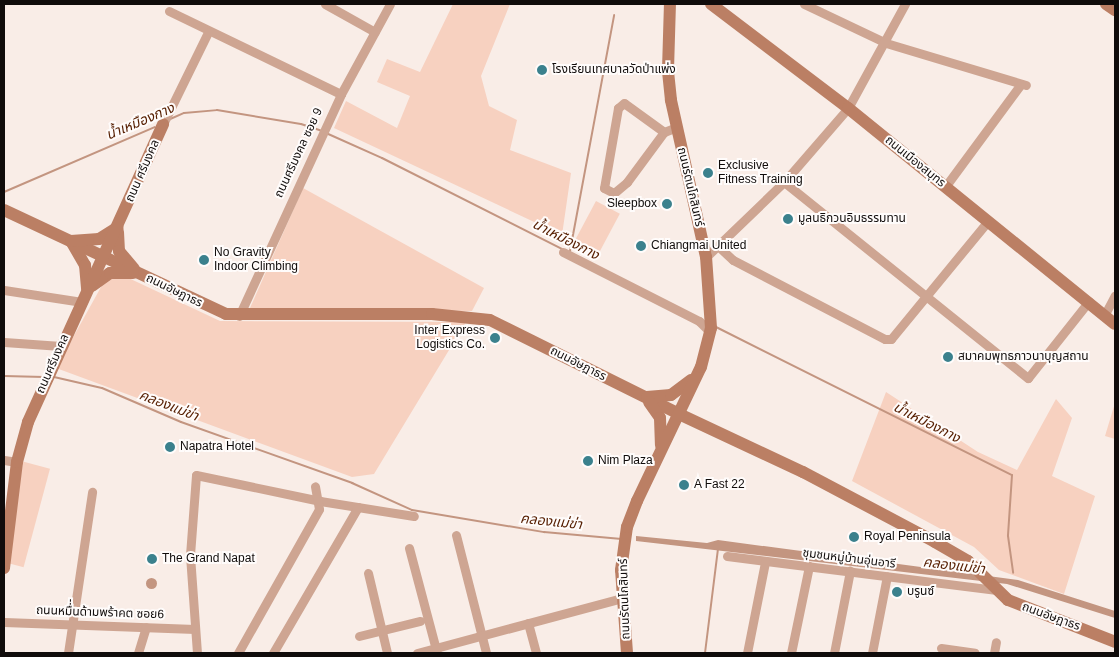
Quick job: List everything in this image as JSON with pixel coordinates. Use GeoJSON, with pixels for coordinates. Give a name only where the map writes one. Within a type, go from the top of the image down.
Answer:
{"type":"FeatureCollection","features":[{"type":"Feature","properties":{"kind":"street"},"geometry":{"type":"LineString","coordinates":[[326,4],[375,32]]}},
{"type":"Feature","properties":{"kind":"street","name":"ถนนศรีมงคล ซอย 9"},"geometry":{"type":"LineString","coordinates":[[239,316],[341,94],[390,4]]}},
{"type":"Feature","properties":{"kind":"street","name":"ถนนรัตนโกสินทร์"},"geometry":{"type":"LineString","coordinates":[[627,653],[622,598],[625,539],[634,508],[699,370],[711,330],[711,299],[706,257],[677,127],[668,70],[670,4]]}},
{"type":"Feature","properties":{"kind":"street","name":"ถนนเมืองสมุทร"},"geometry":{"type":"LineString","coordinates":[[712,4],[848,108],[1089,301],[1115,324]]}},
{"type":"Feature","properties":{"kind":"street"},"geometry":{"type":"LineString","coordinates":[[804,4],[886,43],[1024,85],[945,186]]}},
{"type":"Feature","properties":{"kind":"street"},"geometry":{"type":"LineString","coordinates":[[706,257],[719,247],[784,182],[848,108],[886,43],[905,4]]}},
{"type":"Feature","properties":{"kind":"street"},"geometry":{"type":"LineString","coordinates":[[1106,4],[1115,10]]}},
{"type":"Feature","properties":{"kind":"street"},"geometry":{"type":"LineString","coordinates":[[170,12],[208,32],[341,94]]}},
{"type":"Feature","properties":{"kind":"street","name":"ถนน ศรีมงคล"},"geometry":{"type":"LineString","coordinates":[[105,258],[163,124],[208,32]]}},
{"type":"Feature","properties":{"kind":"street"},"geometry":{"type":"LineString","coordinates":[[664,132],[624,103],[618,108],[604,188],[614,194],[627,182],[664,132],[677,127]]}},
{"type":"Feature","properties":{"kind":"street"},"geometry":{"type":"LineString","coordinates":[[784,182],[1028,378],[1089,301]]}},
{"type":"Feature","properties":{"kind":"street","name":"ถนนอัษฎาธร"},"geometry":{"type":"LineString","coordinates":[[4,210],[212,310],[239,316],[432,314],[481,317],[678,414],[803,472],[968,561],[994,587],[1021,607],[1115,642]]}},
{"type":"Feature","properties":{"kind":"street"},"geometry":{"type":"LineString","coordinates":[[719,247],[733,260],[885,339],[891,338],[988,221]]}},
{"type":"Feature","properties":{"kind":"street"},"geometry":{"type":"LineString","coordinates":[[84,297],[85,265],[71,241],[99,238],[118,228],[119,251],[138,274]]}},
{"type":"Feature","properties":{"kind":"street"},"geometry":{"type":"LineString","coordinates":[[563,252],[699,321],[711,330]]}},
{"type":"Feature","properties":{"kind":"street","name":"ถนนศรีมงคล"},"geometry":{"type":"LineString","coordinates":[[4,568],[6,527],[17,462],[28,422],[84,297],[105,258]]}},
{"type":"Feature","properties":{"kind":"street"},"geometry":{"type":"LineString","coordinates":[[4,290],[84,297],[110,273],[138,274]]}},
{"type":"Feature","properties":{"kind":"street"},"geometry":{"type":"LineString","coordinates":[[1105,314],[1115,295]]}},
{"type":"Feature","properties":{"kind":"street"},"geometry":{"type":"LineString","coordinates":[[4,342],[61,346]]}},
{"type":"Feature","properties":{"kind":"street"},"geometry":{"type":"LineString","coordinates":[[644,397],[665,396],[678,392],[699,370]]}},
{"type":"Feature","properties":{"kind":"street"},"geometry":{"type":"LineString","coordinates":[[644,397],[660,418],[661,450]]}},
{"type":"Feature","properties":{"kind":"street"},"geometry":{"type":"LineString","coordinates":[[4,460],[17,462]]}},
{"type":"Feature","properties":{"kind":"street"},"geometry":{"type":"LineString","coordinates":[[197,653],[190,555],[196,475],[320,501],[414,516]]}},
{"type":"Feature","properties":{"kind":"street"},"geometry":{"type":"LineString","coordinates":[[238,653],[319,510],[320,501],[315,486]]}},
{"type":"Feature","properties":{"kind":"street"},"geometry":{"type":"LineString","coordinates":[[68,653],[74,625],[92,492]]}},
{"type":"Feature","properties":{"kind":"street"},"geometry":{"type":"LineString","coordinates":[[274,653],[358,507]]}},
{"type":"Feature","properties":{"kind":"street"},"geometry":{"type":"LineString","coordinates":[[456,535],[486,653]]}},
{"type":"Feature","properties":{"kind":"street"},"geometry":{"type":"LineString","coordinates":[[409,548],[436,651]]}},
{"type":"Feature","properties":{"kind":"street","name":"ชุมชนหมู่บ้านอุ่นอารี"},"geometry":{"type":"LineString","coordinates":[[727,556],[765,562],[994,587]]}},
{"type":"Feature","properties":{"kind":"street"},"geometry":{"type":"LineString","coordinates":[[747,653],[765,562]]}},
{"type":"Feature","properties":{"kind":"street"},"geometry":{"type":"LineString","coordinates":[[791,653],[809,566]]}},
{"type":"Feature","properties":{"kind":"street"},"geometry":{"type":"LineString","coordinates":[[834,653],[850,571]]}},
{"type":"Feature","properties":{"kind":"street"},"geometry":{"type":"LineString","coordinates":[[368,573],[387,653]]}},
{"type":"Feature","properties":{"kind":"street"},"geometry":{"type":"LineString","coordinates":[[872,653],[887,576]]}},
{"type":"Feature","properties":{"kind":"street"},"geometry":{"type":"LineString","coordinates":[[416,653],[436,651],[482,636],[622,598]]}},
{"type":"Feature","properties":{"kind":"street"},"geometry":{"type":"LineString","coordinates":[[359,636],[420,621]]}},
{"type":"Feature","properties":{"kind":"street","name":"ถนนหมื่่นด้ามพร้าคต ซอย6"},"geometry":{"type":"LineString","coordinates":[[4,622],[195,629]]}},
{"type":"Feature","properties":{"kind":"street"},"geometry":{"type":"LineString","coordinates":[[528,623],[536,653]]}},
{"type":"Feature","properties":{"kind":"street"},"geometry":{"type":"LineString","coordinates":[[138,653],[146,627]]}},
{"type":"Feature","properties":{"kind":"street"},"geometry":{"type":"LineString","coordinates":[[994,653],[996,642]]}},
{"type":"Feature","properties":{"kind":"street"},"geometry":{"type":"LineString","coordinates":[[941,648],[975,653]]}},
{"type":"Feature","properties":{"kind":"shaded area"},"geometry":{"type":"Polygon","coordinates":[[[453,4],[510,4],[481,76],[489,106],[517,120],[510,150],[571,173],[562,235],[334,128],[346,101],[397,128],[410,96],[377,82],[387,59],[420,72],[453,4]]]}},
{"type":"Feature","properties":{"kind":"shaded area"},"geometry":{"type":"Polygon","coordinates":[[[303,188],[484,288],[472,311],[250,308],[303,188]]]}},
{"type":"Feature","properties":{"kind":"shaded area"},"geometry":{"type":"Polygon","coordinates":[[[596,201],[620,214],[598,254],[574,242],[596,201]]]}},
{"type":"Feature","properties":{"kind":"shaded area"},"geometry":{"type":"Polygon","coordinates":[[[120,274],[220,321],[466,322],[374,474],[352,477],[56,368],[106,278],[120,274]]]}},
{"type":"Feature","properties":{"kind":"shaded area"},"geometry":{"type":"Polygon","coordinates":[[[886,392],[978,452],[1017,470],[1056,399],[1072,418],[1052,476],[1095,496],[1064,594],[999,570],[974,547],[852,481],[886,392]]]}},
{"type":"Feature","properties":{"kind":"shaded area"},"geometry":{"type":"Polygon","coordinates":[[[1115,403],[1115,439],[1105,436],[1115,403]]]}},
{"type":"Feature","properties":{"kind":"shaded area"},"geometry":{"type":"Polygon","coordinates":[[[21,461],[50,469],[24,567],[4,562],[4,524],[21,461]]]}},
{"type":"Feature","properties":{"kind":"shaded area"},"geometry":{"type":"Polygon","coordinates":[[[636,536],[707,543],[718,540],[1018,580],[1115,611],[1115,618],[1007,584],[636,541],[636,536]]]}},
{"type":"Feature","properties":{"kind":"shaded area"},"geometry":{"type":"Polygon","coordinates":[[[151,577],[157,583],[151,589],[145,583],[151,577]]]}},
{"type":"Feature","properties":{"kind":"waterway"},"geometry":{"type":"LineString","coordinates":[[570,251],[614,15]]}},
{"type":"Feature","properties":{"kind":"waterway","name":"น้ำเหมืองกาง"},"geometry":{"type":"LineString","coordinates":[[168,120],[184,113],[217,110],[301,124],[320,130]]}},
{"type":"Feature","properties":{"kind":"waterway","name":"น้ำเหมืองกาง"},"geometry":{"type":"LineString","coordinates":[[4,192],[155,127]]}},
{"type":"Feature","properties":{"kind":"waterway","name":"น้ำเหมืองกาง"},"geometry":{"type":"LineString","coordinates":[[326,133],[382,158],[562,249]]}},
{"type":"Feature","properties":{"kind":"waterway","name":"น้ำเหมืองกาง"},"geometry":{"type":"LineString","coordinates":[[716,327],[1012,475],[1008,536],[1013,573]]}},
{"type":"Feature","properties":{"kind":"waterway","name":"คลองแม่ข่า"},"geometry":{"type":"LineString","coordinates":[[4,376],[44,377]]}},
{"type":"Feature","properties":{"kind":"waterway","name":"คลองแม่ข่า"},"geometry":{"type":"LineString","coordinates":[[54,377],[102,388],[181,422],[352,483],[412,510],[544,532],[622,539]]}},
{"type":"Feature","properties":{"kind":"waterway"},"geometry":{"type":"LineString","coordinates":[[705,653],[718,549]]}},
{"type":"Feature","properties":{"kind":"place","name":"โรงเรียนเทศบาลวัดป่าแพ่ง"},"geometry":{"type":"Point","coordinates":[542,70]}},
{"type":"Feature","properties":{"kind":"place","name":"Exclusive Fitness Training"},"geometry":{"type":"Point","coordinates":[708,173]}},
{"type":"Feature","properties":{"kind":"place","name":"Sleepbox"},"geometry":{"type":"Point","coordinates":[667,204]}},
{"type":"Feature","properties":{"kind":"place","name":"มูลนธิกวนอิมธรรมทาน"},"geometry":{"type":"Point","coordinates":[788,219]}},
{"type":"Feature","properties":{"kind":"place","name":"Chiangmai United"},"geometry":{"type":"Point","coordinates":[641,246]}},
{"type":"Feature","properties":{"kind":"place","name":"No Gravity Indoor Climbing"},"geometry":{"type":"Point","coordinates":[204,260]}},
{"type":"Feature","properties":{"kind":"place","name":"Inter Express Logistics Co."},"geometry":{"type":"Point","coordinates":[495,338]}},
{"type":"Feature","properties":{"kind":"place","name":"สมาคมพุทธภาวนาบุญสถาน"},"geometry":{"type":"Point","coordinates":[948,357]}},
{"type":"Feature","properties":{"kind":"place","name":"Napatra Hotel"},"geometry":{"type":"Point","coordinates":[170,447]}},
{"type":"Feature","properties":{"kind":"place","name":"Nim Plaza"},"geometry":{"type":"Point","coordinates":[588,461]}},
{"type":"Feature","properties":{"kind":"place","name":"A Fast 22"},"geometry":{"type":"Point","coordinates":[684,485]}},
{"type":"Feature","properties":{"kind":"place","name":"Royal Peninsula"},"geometry":{"type":"Point","coordinates":[854,537]}},
{"type":"Feature","properties":{"kind":"place","name":"The Grand Napat"},"geometry":{"type":"Point","coordinates":[152,559]}},
{"type":"Feature","properties":{"kind":"place","name":"บรูนซ์"},"geometry":{"type":"Point","coordinates":[897,592]}}]}
